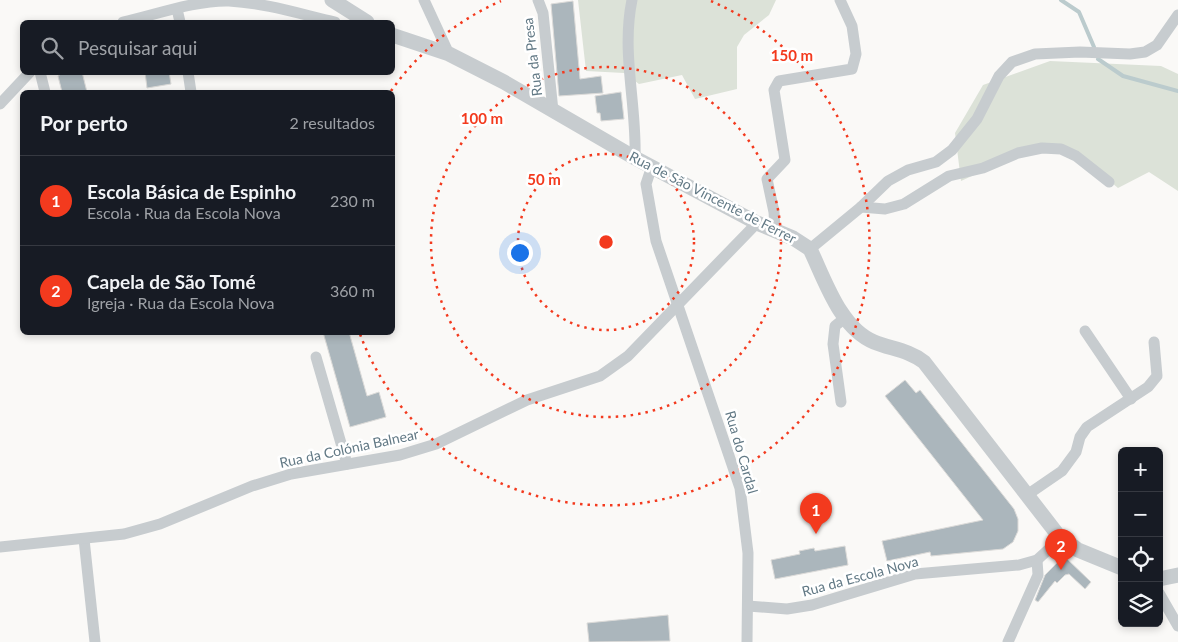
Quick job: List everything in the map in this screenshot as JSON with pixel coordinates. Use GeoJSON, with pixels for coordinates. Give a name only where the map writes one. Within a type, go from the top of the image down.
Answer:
{"type":"FeatureCollection","features":[{"type":"Feature","properties":{"kind":"street"},"geometry":{"type":"LineString","coordinates":[[278,9],[287,0]]}},
{"type":"Feature","properties":{"kind":"street"},"geometry":{"type":"LineString","coordinates":[[332,0],[363,20]]}},
{"type":"Feature","properties":{"kind":"street"},"geometry":{"type":"LineString","coordinates":[[424,0],[449,54]]}},
{"type":"Feature","properties":{"kind":"street","name":"Rua da Presa"},"geometry":{"type":"LineString","coordinates":[[538,0],[543,13],[553,111]]}},
{"type":"Feature","properties":{"kind":"street"},"geometry":{"type":"LineString","coordinates":[[632,0],[627,22],[627,60],[636,129],[636,158]]}},
{"type":"Feature","properties":{"kind":"street"},"geometry":{"type":"LineString","coordinates":[[775,229],[774,212],[767,179],[785,160],[774,90],[778,81],[852,69],[856,54],[852,26],[840,0]]}},
{"type":"Feature","properties":{"kind":"street"},"geometry":{"type":"LineString","coordinates":[[131,20],[196,4],[228,1],[278,9],[326,20]]}},
{"type":"Feature","properties":{"kind":"street"},"geometry":{"type":"LineString","coordinates":[[177,9],[180,20]]}},
{"type":"Feature","properties":{"kind":"street"},"geometry":{"type":"LineString","coordinates":[[810,249],[861,207],[888,181],[908,170],[936,162],[952,150],[976,120],[1000,76],[1012,62],[1035,54],[1080,52],[1130,54],[1145,52],[1157,45],[1178,15]]}},
{"type":"Feature","properties":{"kind":"street","name":"Rua de São Vincente de Ferrer"},"geometry":{"type":"LineString","coordinates":[[395,36],[449,54],[636,158],[758,223],[775,229],[810,249],[845,318],[862,336],[916,356],[924,362],[1058,535],[1078,550],[1118,566]]}},
{"type":"Feature","properties":{"kind":"street"},"geometry":{"type":"LineString","coordinates":[[0,104],[27,75]]}},
{"type":"Feature","properties":{"kind":"street"},"geometry":{"type":"LineString","coordinates":[[41,75],[44,90]]}},
{"type":"Feature","properties":{"kind":"street"},"geometry":{"type":"LineString","coordinates":[[188,75],[191,90]]}},
{"type":"Feature","properties":{"kind":"street"},"geometry":{"type":"LineString","coordinates":[[861,207],[885,209],[904,204],[949,176],[983,168],[1018,153],[1042,148],[1061,149],[1076,156],[1109,182]]}},
{"type":"Feature","properties":{"kind":"street","name":"Rua do Cardal"},"geometry":{"type":"LineString","coordinates":[[652,166],[646,184],[656,241],[740,488],[748,553],[747,642]]}},
{"type":"Feature","properties":{"kind":"street","name":"Rua da Colónia Balnear"},"geometry":{"type":"LineString","coordinates":[[0,547],[124,534],[160,524],[252,486],[291,474],[400,455],[436,444],[527,400],[600,376],[628,356],[758,223]]}},
{"type":"Feature","properties":{"kind":"street"},"geometry":{"type":"LineString","coordinates":[[842,402],[833,344],[835,326],[845,318]]}},
{"type":"Feature","properties":{"kind":"street"},"geometry":{"type":"LineString","coordinates":[[1085,331],[1131,399]]}},
{"type":"Feature","properties":{"kind":"street"},"geometry":{"type":"LineString","coordinates":[[1027,495],[1062,471],[1076,452],[1080,437],[1087,427],[1148,387],[1157,376],[1154,342]]}},
{"type":"Feature","properties":{"kind":"street"},"geometry":{"type":"LineString","coordinates":[[316,357],[347,464]]}},
{"type":"Feature","properties":{"kind":"street"},"geometry":{"type":"LineString","coordinates":[[1008,642],[1038,576],[1037,560],[1049,549],[1058,535]]}},
{"type":"Feature","properties":{"kind":"street"},"geometry":{"type":"LineString","coordinates":[[84,539],[95,642]]}},
{"type":"Feature","properties":{"kind":"street","name":"Rua da Escola Nova"},"geometry":{"type":"LineString","coordinates":[[748,606],[787,608],[812,606],[916,574],[1019,565],[1037,560]]}},
{"type":"Feature","properties":{"kind":"street"},"geometry":{"type":"LineString","coordinates":[[1163,578],[1178,575]]}},
{"type":"Feature","properties":{"kind":"street"},"geometry":{"type":"LineString","coordinates":[[1163,600],[1178,626]]}},
{"type":"Feature","properties":{"kind":"shaded area"},"geometry":{"type":"Polygon","coordinates":[[[578,0],[776,0],[769,15],[744,35],[737,47],[737,89],[695,99],[682,75],[639,84],[624,73],[586,71],[578,0]]]}},
{"type":"Feature","properties":{"kind":"shaded area"},"geometry":{"type":"Polygon","coordinates":[[[1050,61],[1161,66],[1178,74],[1178,191],[1149,172],[1118,188],[1079,155],[1055,147],[1009,159],[961,181],[955,133],[983,85],[1050,61]]]}},
{"type":"Feature","properties":{"kind":"building"},"geometry":{"type":"Polygon","coordinates":[[[573,1],[580,79],[601,76],[603,93],[559,96],[551,4],[573,1]]]}},
{"type":"Feature","properties":{"kind":"building"},"geometry":{"type":"Polygon","coordinates":[[[83,75],[86,90],[62,90],[58,76],[83,75]]]}},
{"type":"Feature","properties":{"kind":"building"},"geometry":{"type":"Polygon","coordinates":[[[145,75],[170,75],[171,84],[147,88],[145,75]]]}},
{"type":"Feature","properties":{"kind":"building"},"geometry":{"type":"Polygon","coordinates":[[[621,92],[624,119],[601,121],[600,113],[597,113],[595,96],[621,92]]]}},
{"type":"Feature","properties":{"kind":"building"},"geometry":{"type":"Polygon","coordinates":[[[324,335],[350,335],[367,396],[379,392],[386,417],[350,427],[324,335]]]}},
{"type":"Feature","properties":{"kind":"building"},"geometry":{"type":"Polygon","coordinates":[[[905,380],[916,393],[920,390],[1014,509],[1018,519],[1018,531],[1013,542],[1003,549],[931,556],[930,552],[887,561],[882,541],[983,520],[885,396],[905,380]]]}},
{"type":"Feature","properties":{"kind":"building"},"geometry":{"type":"Polygon","coordinates":[[[845,546],[848,565],[775,579],[771,560],[800,554],[799,551],[814,548],[815,551],[845,546]]]}},
{"type":"Feature","properties":{"kind":"building"},"geometry":{"type":"Polygon","coordinates":[[[1064,556],[1091,582],[1085,589],[1069,574],[1065,575],[1057,583],[1055,581],[1038,602],[1035,600],[1045,575],[1064,556]]]}},
{"type":"Feature","properties":{"kind":"building"},"geometry":{"type":"Polygon","coordinates":[[[668,615],[670,641],[589,642],[587,623],[668,615]]]}},
{"type":"Feature","properties":{"kind":"waterway"},"geometry":{"type":"LineString","coordinates":[[1061,0],[1079,12],[1094,47]]}},
{"type":"Feature","properties":{"kind":"waterway"},"geometry":{"type":"LineString","coordinates":[[1098,59],[1123,76],[1178,91]]}},
{"type":"Feature","properties":{"kind":"place","name":"Escola Básica de Espinho"},"geometry":{"type":"Point","coordinates":[816,534]}},
{"type":"Feature","properties":{"kind":"place","name":"Capela de São Tomé"},"geometry":{"type":"Point","coordinates":[1061,570]}}]}
